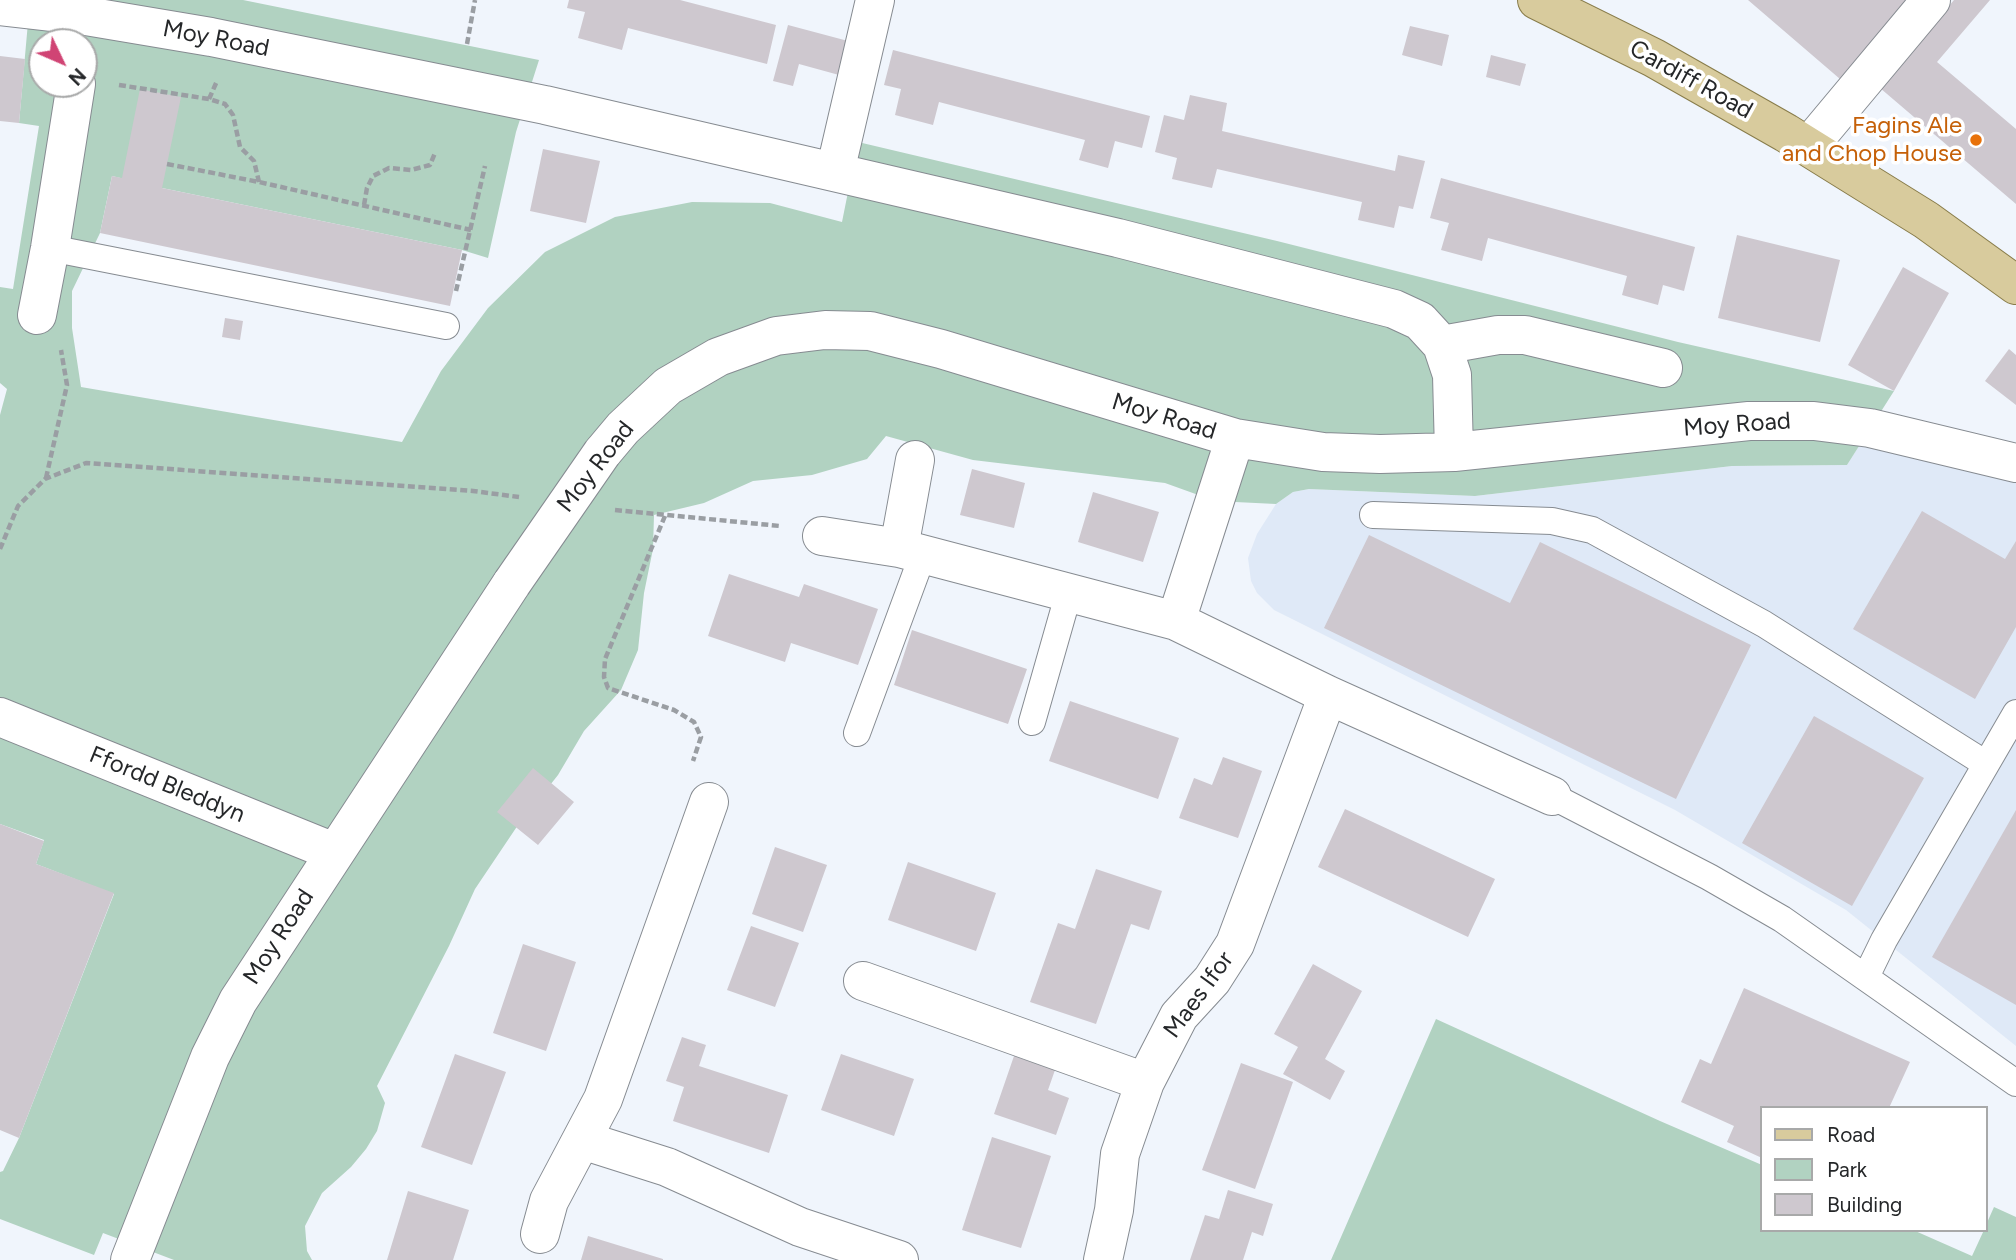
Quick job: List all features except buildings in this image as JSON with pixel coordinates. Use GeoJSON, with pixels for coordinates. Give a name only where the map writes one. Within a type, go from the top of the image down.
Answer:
{"type":"FeatureCollection","features":[{"type":"Feature","properties":{"kind":"main road","name":"Cardiff Road"},"geometry":{"type":"LineString","coordinates":[[1537,0],[1654,58],[1809,146],[1926,220],[2016,285]]}},
{"type":"Feature","properties":{"kind":"street"},"geometry":{"type":"LineString","coordinates":[[835,172],[875,0]]}},
{"type":"Feature","properties":{"kind":"street"},"geometry":{"type":"LineString","coordinates":[[1809,146],[1931,0]]}},
{"type":"Feature","properties":{"kind":"street","name":"Moy Road"},"geometry":{"type":"LineString","coordinates":[[0,6],[211,37],[545,104],[1118,238],[1394,309],[1420,321],[1442,345],[1452,375],[1454,453]]}},
{"type":"Feature","properties":{"kind":"street"},"geometry":{"type":"LineString","coordinates":[[37,315],[50,248],[88,98]]}},
{"type":"Feature","properties":{"kind":"street","name":"Moy Road"},"geometry":{"type":"LineString","coordinates":[[131,1260],[210,1057],[238,1001],[334,852],[512,583],[602,453],[623,428],[668,386],[718,357],[776,336],[825,330],[870,331],[929,346],[1236,438],[1322,452],[1454,453],[1749,421],[1814,421],[1870,428],[2016,463]]}},
{"type":"Feature","properties":{"kind":"street"},"geometry":{"type":"LineString","coordinates":[[1442,345],[1498,335],[1525,335],[1662,368]]}},
{"type":"Feature","properties":{"kind":"street"},"geometry":{"type":"LineString","coordinates":[[1176,621],[1236,438]]}},
{"type":"Feature","properties":{"kind":"street"},"geometry":{"type":"LineString","coordinates":[[911,551],[915,460]]}},
{"type":"Feature","properties":{"kind":"street"},"geometry":{"type":"LineString","coordinates":[[822,536],[911,551],[1176,621],[1328,695],[1552,796]]}},
{"type":"Feature","properties":{"kind":"street","name":"Maes Ifor"},"geometry":{"type":"LineString","coordinates":[[1103,1260],[1114,1210],[1121,1154],[1144,1082],[1179,1016],[1212,980],[1235,944],[1328,695]]}},
{"type":"Feature","properties":{"kind":"street","name":"Ffordd Bleddyn"},"geometry":{"type":"LineString","coordinates":[[0,718],[334,852]]}},
{"type":"Feature","properties":{"kind":"street"},"geometry":{"type":"LineString","coordinates":[[540,1234],[549,1201],[603,1099],[620,1057],[638,999],[709,802]]}},
{"type":"Feature","properties":{"kind":"street"},"geometry":{"type":"LineString","coordinates":[[863,981],[1144,1082]]}},
{"type":"Feature","properties":{"kind":"street"},"geometry":{"type":"LineString","coordinates":[[582,1140],[667,1167],[800,1227],[898,1260]]}},
{"type":"Feature","properties":{"kind":"lane"},"geometry":{"type":"LineString","coordinates":[[50,248],[446,327]]}},
{"type":"Feature","properties":{"kind":"lane"},"geometry":{"type":"LineString","coordinates":[[1373,515],[1552,521],[1592,530],[1764,624],[1986,764]]}},
{"type":"Feature","properties":{"kind":"lane"},"geometry":{"type":"LineString","coordinates":[[857,733],[911,551]]}},
{"type":"Feature","properties":{"kind":"lane"},"geometry":{"type":"LineString","coordinates":[[1032,722],[1069,592]]}},
{"type":"Feature","properties":{"kind":"lane"},"geometry":{"type":"LineString","coordinates":[[1866,977],[1884,940],[2016,713]]}},
{"type":"Feature","properties":{"kind":"lane"},"geometry":{"type":"LineString","coordinates":[[1552,796],[1709,877],[1782,919],[2016,1083]]}},
{"type":"Feature","properties":{"kind":"path"},"geometry":{"type":"LineString","coordinates":[[467,45],[475,0]]}},
{"type":"Feature","properties":{"kind":"path"},"geometry":{"type":"LineString","coordinates":[[98,84],[209,99],[225,104],[233,115],[240,147],[254,161],[258,182]]}},
{"type":"Feature","properties":{"kind":"path"},"geometry":{"type":"LineString","coordinates":[[364,205],[367,188],[373,176],[389,168],[411,170],[429,165],[435,153]]}},
{"type":"Feature","properties":{"kind":"path"},"geometry":{"type":"LineString","coordinates":[[167,164],[471,230]]}},
{"type":"Feature","properties":{"kind":"path"},"geometry":{"type":"LineString","coordinates":[[446,327],[485,166]]}},
{"type":"Feature","properties":{"kind":"path"},"geometry":{"type":"LineString","coordinates":[[37,315],[61,350],[67,385],[46,479]]}},
{"type":"Feature","properties":{"kind":"path"},"geometry":{"type":"LineString","coordinates":[[0,549],[18,506],[46,479],[86,463],[473,491],[529,498]]}},
{"type":"Feature","properties":{"kind":"path"},"geometry":{"type":"LineString","coordinates":[[612,509],[784,526]]}},
{"type":"Feature","properties":{"kind":"path"},"geometry":{"type":"LineString","coordinates":[[665,516],[605,659],[604,677],[608,688],[674,710],[694,722],[701,737],[684,790],[709,802]]}},
{"type":"Feature","properties":{"kind":"shaded area"},"geometry":{"type":"Polygon","coordinates":[[[1870,428],[2016,463],[2016,1046],[1846,910],[1675,810],[1274,610],[1257,593],[1251,581],[1248,558],[1257,534],[1276,504],[1293,492],[1309,489],[1475,496],[1732,466],[1847,465],[1870,428]]]}},
{"type":"Feature","properties":{"kind":"green space"},"geometry":{"type":"Polygon","coordinates":[[[30,0],[243,0],[539,60],[516,132],[488,258],[462,250],[112,176],[100,233],[72,291],[72,328],[81,387],[402,442],[441,371],[488,308],[545,252],[615,217],[692,202],[770,203],[842,222],[858,142],[1277,241],[1678,342],[1894,391],[1847,465],[1732,466],[1475,496],[1309,489],[1293,492],[1276,504],[1215,501],[1165,483],[973,460],[886,436],[867,459],[812,475],[753,481],[704,503],[654,515],[653,549],[644,593],[638,650],[621,690],[584,731],[558,775],[516,828],[475,889],[449,946],[377,1086],[385,1103],[377,1131],[351,1167],[322,1193],[305,1226],[307,1251],[312,1260],[174,1260],[103,1233],[94,1255],[0,1219],[0,1172],[3,1171],[19,1138],[114,894],[36,864],[44,840],[0,824],[0,415],[7,389],[0,383],[0,287],[13,289],[39,126],[19,123],[30,0]]]}},
{"type":"Feature","properties":{"kind":"green space"},"geometry":{"type":"Polygon","coordinates":[[[1436,1019],[1760,1164],[1760,1232],[1918,1232],[1972,1256],[1983,1232],[1988,1232],[1988,1220],[1994,1207],[2016,1217],[2016,1260],[1331,1260],[1436,1019]]]}},
{"type":"Feature","properties":{"kind":"place","name":"Fagins Ale and Chop House"},"geometry":{"type":"Point","coordinates":[1976,140]}}]}
